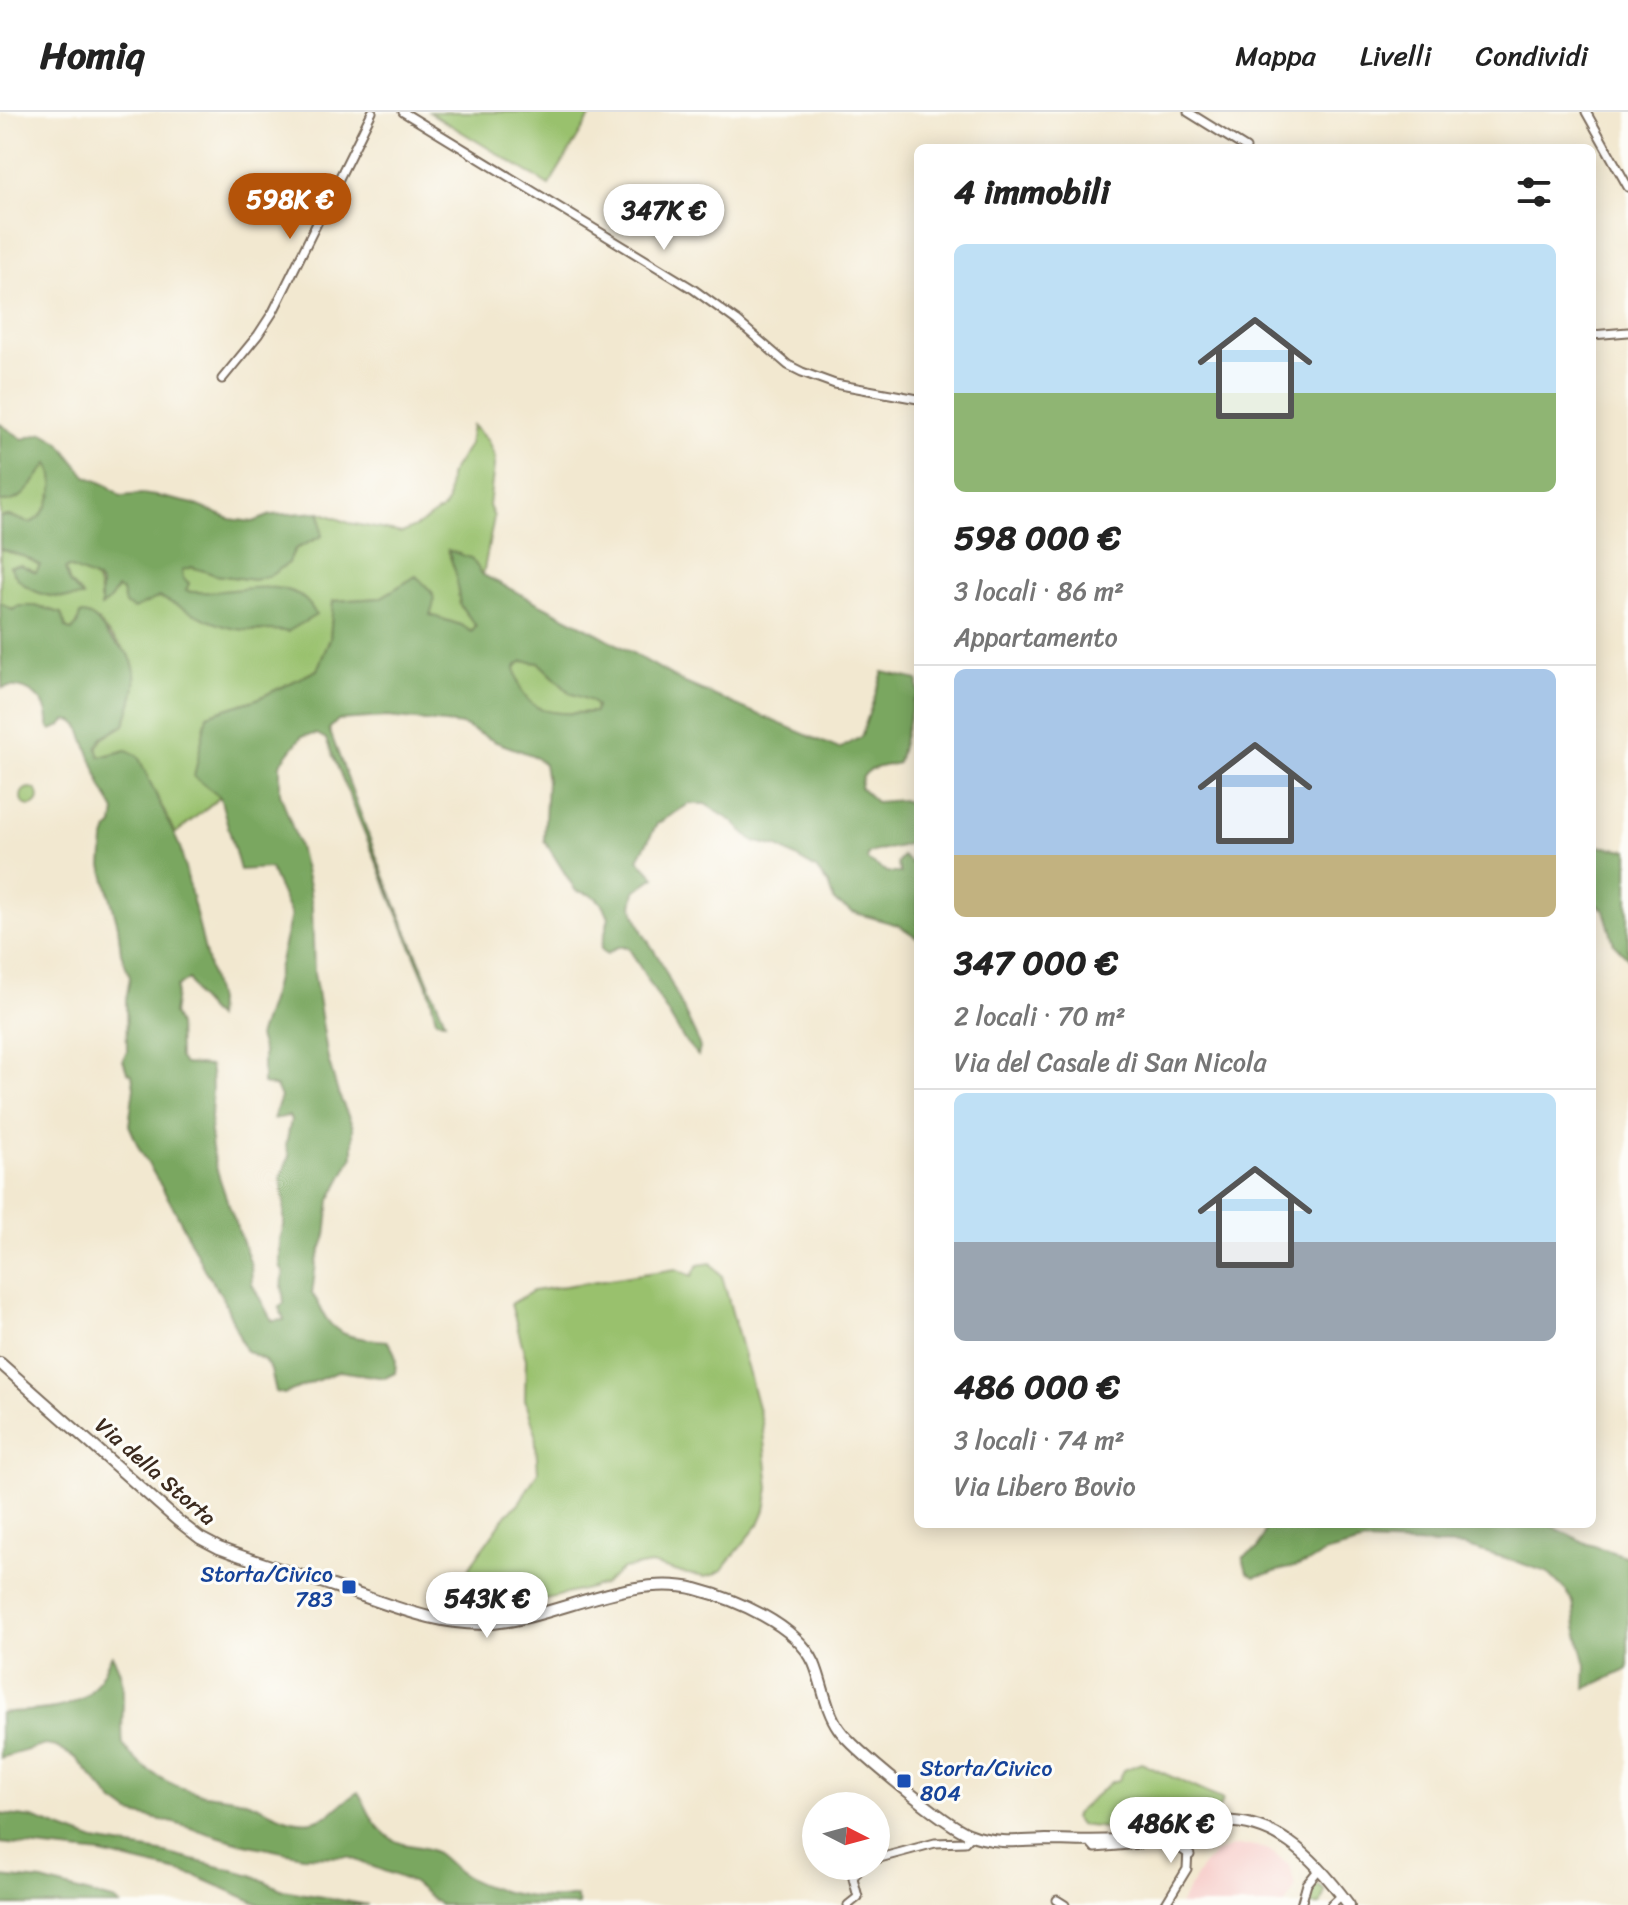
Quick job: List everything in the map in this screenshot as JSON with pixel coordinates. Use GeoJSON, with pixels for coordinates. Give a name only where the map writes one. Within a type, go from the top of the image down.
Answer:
{"type":"FeatureCollection","features":[{"type":"Feature","properties":{"kind":"main road","name":"Via della Storta"},"geometry":{"type":"LineString","coordinates":[[0,1363],[177,1520],[200,1538],[242,1557],[431,1617],[458,1622],[508,1621],[660,1585],[701,1590],[752,1611],[785,1629],[812,1658],[830,1714],[844,1736],[948,1821],[971,1835],[1012,1841],[1134,1839],[1224,1822],[1265,1827],[1296,1845],[1346,1900]]}},
{"type":"Feature","properties":{"kind":"street"},"geometry":{"type":"LineString","coordinates":[[222,379],[273,312],[372,112]]}},
{"type":"Feature","properties":{"kind":"street"},"geometry":{"type":"LineString","coordinates":[[403,112],[693,289],[726,312],[788,365],[835,384],[914,398]]}},
{"type":"Feature","properties":{"kind":"street"},"geometry":{"type":"LineString","coordinates":[[1188,112],[1240,144]]}},
{"type":"Feature","properties":{"kind":"street"},"geometry":{"type":"LineString","coordinates":[[1586,112],[1628,187]]}},
{"type":"Feature","properties":{"kind":"street"},"geometry":{"type":"LineString","coordinates":[[1596,335],[1628,332]]}},
{"type":"Feature","properties":{"kind":"street"},"geometry":{"type":"LineString","coordinates":[[1165,1905],[1187,1869],[1189,1828]]}},
{"type":"Feature","properties":{"kind":"street"},"geometry":{"type":"LineString","coordinates":[[890,1855],[935,1843],[965,1842],[971,1835]]}},
{"type":"Feature","properties":{"kind":"street"},"geometry":{"type":"LineString","coordinates":[[1088,1840],[1095,1848],[1170,1843],[1190,1855]]}},
{"type":"Feature","properties":{"kind":"street"},"geometry":{"type":"LineString","coordinates":[[1301,1905],[1307,1884],[1320,1868]]}},
{"type":"Feature","properties":{"kind":"street"},"geometry":{"type":"LineString","coordinates":[[848,1905],[858,1897],[854,1880]]}},
{"type":"Feature","properties":{"kind":"street"},"geometry":{"type":"LineString","coordinates":[[1331,1905],[1346,1900]]}},
{"type":"Feature","properties":{"kind":"shaded area"},"geometry":{"type":"Polygon","coordinates":[[[1235,1846],[1269,1850],[1290,1866],[1295,1888],[1285,1905],[1179,1905],[1203,1866],[1216,1853],[1235,1846]]]}},
{"type":"Feature","properties":{"kind":"green space"},"geometry":{"type":"Polygon","coordinates":[[[429,112],[593,112],[549,185],[429,112]]]}},
{"type":"Feature","properties":{"kind":"green space"},"geometry":{"type":"Polygon","coordinates":[[[0,424],[23,439],[43,433],[59,442],[86,476],[107,485],[121,496],[142,494],[162,497],[194,504],[230,519],[253,522],[271,515],[320,512],[322,536],[295,549],[287,564],[271,575],[254,580],[216,575],[192,567],[182,570],[183,578],[189,583],[186,591],[275,588],[292,592],[306,600],[316,615],[287,632],[236,629],[159,597],[134,609],[125,604],[122,591],[117,588],[101,607],[101,585],[97,579],[69,567],[65,569],[70,583],[83,597],[62,598],[31,589],[23,584],[10,566],[20,565],[36,572],[40,565],[0,549],[0,517],[9,516],[30,523],[37,519],[51,497],[52,471],[48,464],[23,495],[9,502],[0,502],[0,424]]]}},
{"type":"Feature","properties":{"kind":"green space"},"geometry":{"type":"Polygon","coordinates":[[[472,425],[488,441],[495,458],[489,506],[494,517],[483,575],[471,558],[448,551],[455,571],[460,605],[476,626],[471,632],[461,625],[430,615],[433,593],[416,576],[380,598],[333,601],[330,639],[317,670],[257,699],[207,715],[220,797],[175,834],[152,786],[127,750],[100,757],[97,748],[102,739],[124,725],[127,717],[135,680],[128,655],[98,621],[77,625],[72,631],[66,628],[61,613],[36,607],[12,608],[0,602],[0,549],[40,565],[36,572],[20,565],[83,596],[70,583],[65,569],[69,567],[93,577],[99,585],[100,600],[109,601],[117,588],[159,596],[253,631],[276,629],[288,632],[298,594],[270,589],[213,593],[185,591],[189,583],[183,578],[182,570],[192,567],[216,575],[254,580],[287,564],[295,549],[322,536],[320,512],[349,523],[402,533],[419,525],[444,508],[448,501],[449,476],[469,445],[472,425]]]}},
{"type":"Feature","properties":{"kind":"green space"},"geometry":{"type":"Polygon","coordinates":[[[48,463],[53,488],[47,505],[37,519],[30,523],[9,516],[0,517],[0,502],[8,502],[22,495],[48,463]]]}},
{"type":"Feature","properties":{"kind":"green space"},"geometry":{"type":"Polygon","coordinates":[[[448,550],[471,558],[483,575],[599,634],[685,683],[839,749],[861,737],[883,672],[914,679],[914,701],[898,763],[868,771],[860,787],[876,802],[902,800],[914,804],[914,840],[868,854],[867,860],[889,873],[901,873],[897,864],[902,856],[914,865],[914,935],[898,925],[852,912],[834,901],[828,884],[816,869],[778,847],[753,841],[732,821],[705,804],[689,804],[657,824],[638,859],[655,877],[635,891],[632,906],[696,1036],[700,1048],[698,1056],[684,1040],[628,947],[618,947],[607,954],[601,949],[609,917],[606,911],[597,898],[576,891],[544,840],[547,781],[544,764],[532,755],[496,742],[463,725],[387,717],[338,720],[329,729],[382,871],[445,1021],[436,1020],[429,990],[326,739],[317,734],[302,736],[280,764],[280,793],[309,886],[314,973],[328,1059],[353,1127],[353,1156],[330,1200],[326,1236],[316,1263],[312,1294],[326,1318],[340,1332],[387,1341],[396,1363],[395,1373],[385,1378],[340,1371],[284,1394],[276,1392],[271,1370],[264,1360],[245,1350],[222,1296],[204,1269],[129,1125],[134,1087],[132,1075],[127,1072],[123,1060],[127,1051],[126,1000],[130,977],[121,953],[118,926],[102,866],[104,841],[113,825],[115,811],[102,787],[79,726],[67,720],[51,730],[45,708],[35,695],[20,688],[2,688],[0,602],[13,610],[19,606],[35,606],[61,613],[66,628],[72,631],[80,614],[90,616],[128,654],[133,665],[134,691],[124,725],[102,738],[97,748],[100,757],[127,750],[138,756],[180,847],[217,1001],[216,1018],[196,996],[189,979],[177,987],[173,1014],[178,1025],[179,1057],[184,1064],[210,1066],[214,1159],[251,1265],[252,1284],[272,1321],[284,1320],[279,1307],[284,1303],[284,1273],[280,1266],[280,1239],[284,1226],[281,1177],[289,1156],[286,1145],[291,1120],[289,1116],[273,1119],[281,1097],[276,1087],[263,1084],[263,1052],[258,1037],[272,995],[291,915],[270,868],[240,870],[220,797],[194,777],[207,715],[257,699],[317,670],[330,639],[333,601],[380,598],[416,576],[432,593],[434,602],[430,615],[472,632],[476,626],[460,605],[448,550]],[[523,661],[515,667],[518,683],[532,704],[553,712],[595,712],[596,706],[591,701],[570,693],[539,663],[523,661]]]}},
{"type":"Feature","properties":{"kind":"green space"},"geometry":{"type":"Polygon","coordinates":[[[523,661],[539,663],[570,693],[591,700],[596,706],[595,712],[553,712],[532,704],[519,684],[515,667],[523,661]]]}},
{"type":"Feature","properties":{"kind":"green space"},"geometry":{"type":"Polygon","coordinates":[[[26,788],[34,788],[39,797],[37,804],[26,806],[21,801],[21,793],[26,788]]]}},
{"type":"Feature","properties":{"kind":"green space"},"geometry":{"type":"Polygon","coordinates":[[[1596,845],[1628,850],[1628,958],[1614,944],[1604,910],[1596,903],[1596,845]]]}},
{"type":"Feature","properties":{"kind":"green space"},"geometry":{"type":"Polygon","coordinates":[[[711,1263],[722,1276],[762,1422],[769,1488],[759,1524],[722,1570],[713,1575],[705,1577],[682,1573],[651,1564],[623,1569],[603,1585],[521,1605],[457,1614],[455,1600],[471,1565],[507,1514],[519,1503],[538,1472],[535,1431],[525,1399],[526,1359],[511,1304],[533,1291],[642,1274],[676,1269],[692,1276],[698,1265],[711,1263]]]}},
{"type":"Feature","properties":{"kind":"green space"},"geometry":{"type":"Polygon","coordinates":[[[1266,1528],[1555,1528],[1588,1544],[1628,1557],[1628,1669],[1585,1689],[1586,1665],[1573,1602],[1547,1572],[1508,1559],[1464,1546],[1365,1542],[1324,1553],[1306,1564],[1254,1577],[1247,1572],[1243,1557],[1258,1549],[1266,1528]]]}},
{"type":"Feature","properties":{"kind":"green space"},"geometry":{"type":"Polygon","coordinates":[[[112,1655],[123,1688],[123,1745],[138,1762],[167,1782],[200,1793],[242,1800],[285,1818],[303,1821],[325,1816],[358,1792],[370,1816],[389,1837],[435,1852],[459,1873],[474,1881],[502,1891],[534,1897],[576,1896],[579,1905],[440,1905],[412,1882],[348,1857],[302,1856],[240,1843],[130,1813],[113,1801],[76,1758],[56,1747],[45,1745],[0,1758],[0,1713],[46,1710],[79,1700],[95,1686],[112,1655]]]}},
{"type":"Feature","properties":{"kind":"green space"},"geometry":{"type":"Polygon","coordinates":[[[1141,1763],[1223,1800],[1218,1810],[1206,1808],[1196,1813],[1193,1820],[1175,1824],[1173,1819],[1115,1829],[1079,1825],[1074,1818],[1076,1813],[1111,1782],[1119,1780],[1124,1770],[1141,1763]]]}},
{"type":"Feature","properties":{"kind":"green space"},"geometry":{"type":"Polygon","coordinates":[[[0,1814],[33,1818],[95,1841],[161,1852],[252,1875],[283,1890],[368,1905],[261,1905],[196,1876],[102,1854],[0,1843],[0,1814]]]}},
{"type":"Feature","properties":{"kind":"green space"},"geometry":{"type":"Polygon","coordinates":[[[0,1877],[42,1881],[116,1901],[120,1905],[0,1905],[0,1877]]]}},
{"type":"Feature","properties":{"kind":"green space"},"geometry":{"type":"Polygon","coordinates":[[[1317,1885],[1325,1891],[1320,1905],[1306,1905],[1310,1889],[1317,1885]]]}},
{"type":"Feature","properties":{"kind":"place","name":"Storta/Civico 783"},"geometry":{"type":"Point","coordinates":[349,1587]}},
{"type":"Feature","properties":{"kind":"place","name":"Storta/Civico 804"},"geometry":{"type":"Point","coordinates":[904,1781]}}]}
